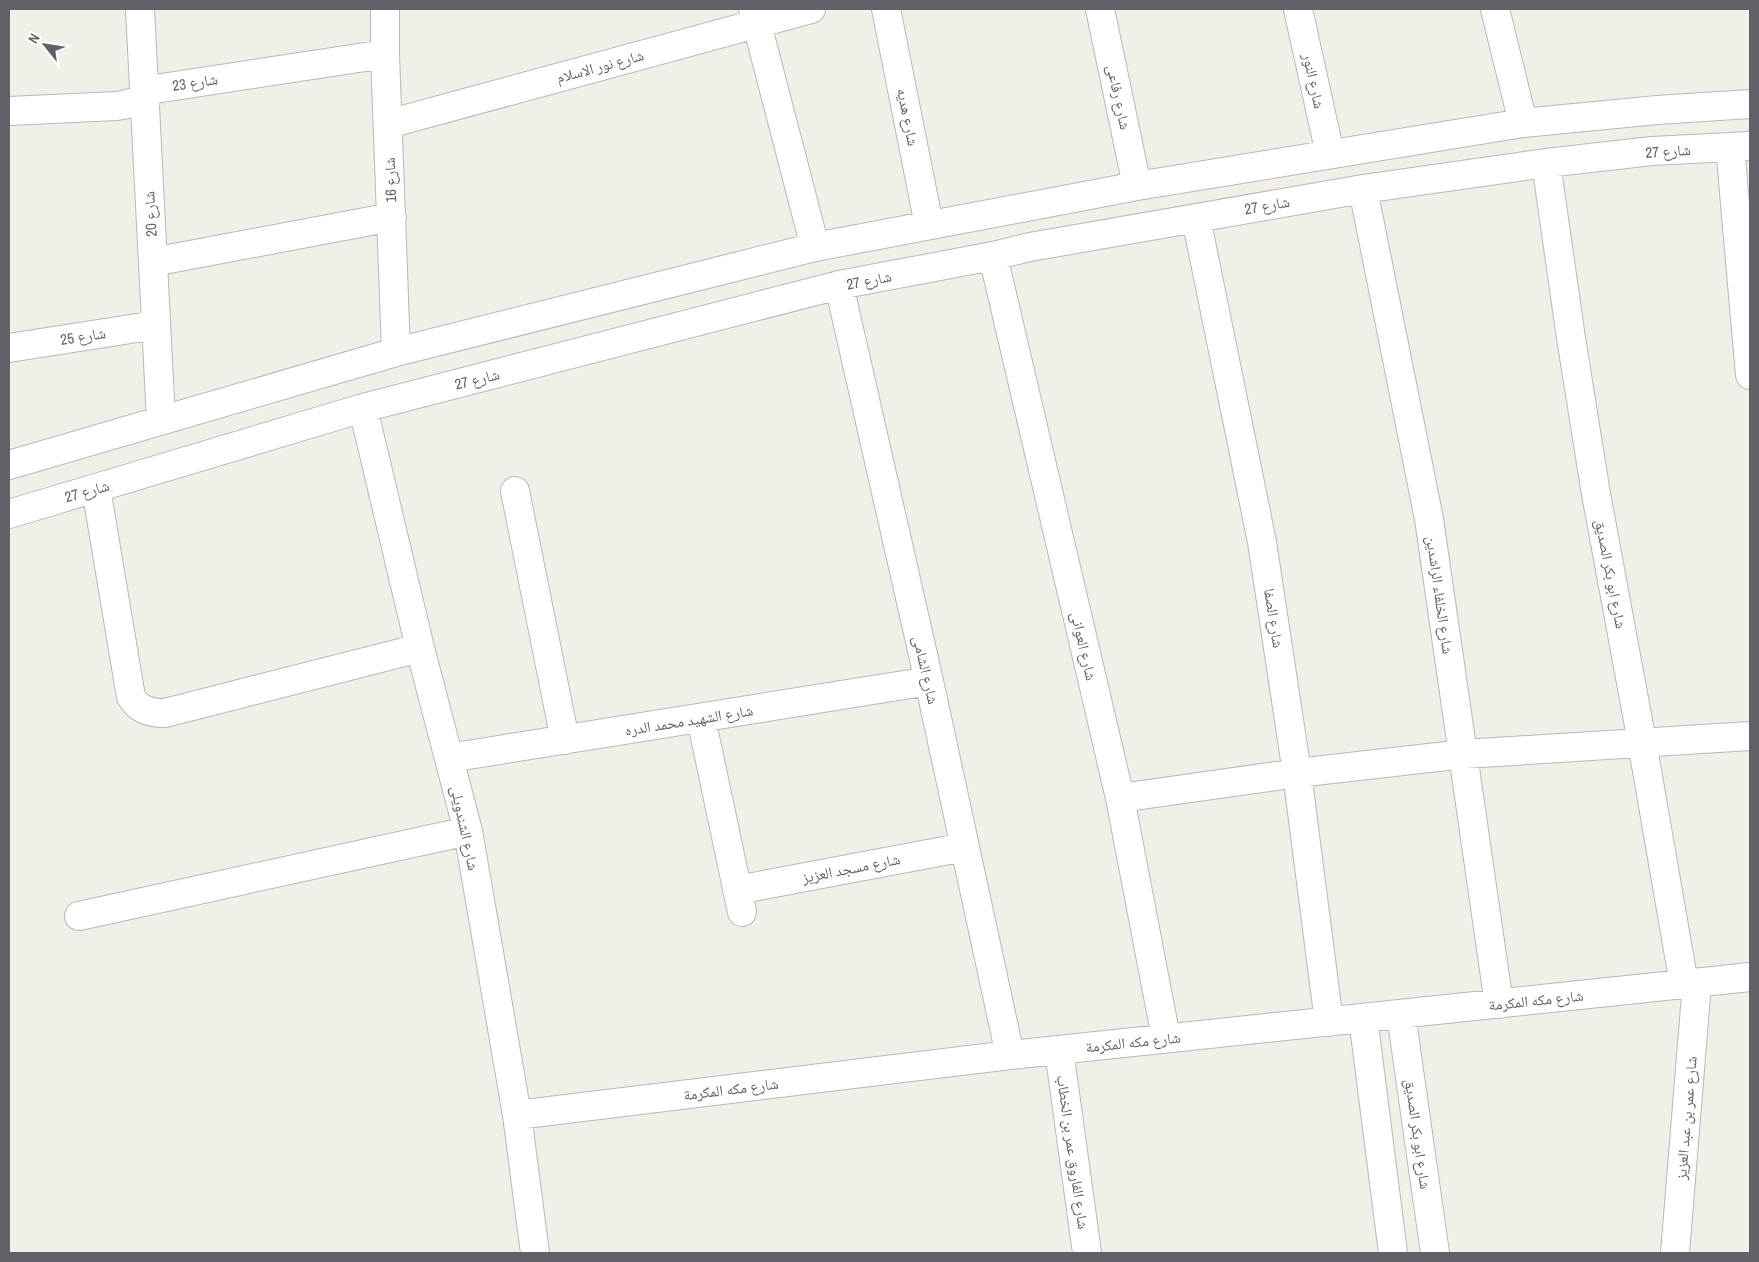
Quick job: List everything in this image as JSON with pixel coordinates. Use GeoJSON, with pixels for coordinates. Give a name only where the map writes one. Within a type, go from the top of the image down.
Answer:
{"type":"FeatureCollection","features":[{"type":"Feature","properties":{"kind":"street","name":"شارع 20"},"geometry":{"type":"LineString","coordinates":[[140,9],[161,420]]}},
{"type":"Feature","properties":{"kind":"street","name":"شارع 16"},"geometry":{"type":"LineString","coordinates":[[385,9],[396,352]]}},
{"type":"Feature","properties":{"kind":"street","name":"شارع نور الاسلام"},"geometry":{"type":"LineString","coordinates":[[388,124],[755,16],[811,9]]}},
{"type":"Feature","properties":{"kind":"street","name":"شارع هديه"},"geometry":{"type":"LineString","coordinates":[[886,9],[929,225]]}},
{"type":"Feature","properties":{"kind":"street","name":"شارع رفاعى"},"geometry":{"type":"LineString","coordinates":[[1100,9],[1137,186]]}},
{"type":"Feature","properties":{"kind":"street","name":"شارع النور"},"geometry":{"type":"LineString","coordinates":[[1298,9],[1330,154]]}},
{"type":"Feature","properties":{"kind":"street"},"geometry":{"type":"LineString","coordinates":[[1496,9],[1523,123]]}},
{"type":"Feature","properties":{"kind":"street"},"geometry":{"type":"LineString","coordinates":[[755,16],[815,247]]}},
{"type":"Feature","properties":{"kind":"street","name":"شارع 23"},"geometry":{"type":"LineString","coordinates":[[9,111],[127,105],[144,98],[155,89],[160,88],[385,54]]}},
{"type":"Feature","properties":{"kind":"street"},"geometry":{"type":"LineString","coordinates":[[9,465],[396,352],[815,247],[1137,186],[1523,123],[1657,110],[1750,104]]}},
{"type":"Feature","properties":{"kind":"street"},"geometry":{"type":"LineString","coordinates":[[1740,147],[1750,375]]}},
{"type":"Feature","properties":{"kind":"street","name":"شارع 27"},"geometry":{"type":"LineString","coordinates":[[9,514],[363,408],[839,285],[993,256],[1030,247],[1363,189],[1546,162],[1652,152],[1740,147]]}},
{"type":"Feature","properties":{"kind":"street","name":"شارع ابو بكر الصديق"},"geometry":{"type":"LineString","coordinates":[[1546,162],[1596,494],[1642,742],[1690,983]]}},
{"type":"Feature","properties":{"kind":"street","name":"شارع الخلفاء الراشدين"},"geometry":{"type":"LineString","coordinates":[[1363,189],[1429,519],[1499,1004]]}},
{"type":"Feature","properties":{"kind":"street"},"geometry":{"type":"LineString","coordinates":[[1024,207],[1030,247]]}},
{"type":"Feature","properties":{"kind":"street"},"geometry":{"type":"LineString","coordinates":[[153,262],[392,217]]}},
{"type":"Feature","properties":{"kind":"street","name":"شارع الصفا"},"geometry":{"type":"LineString","coordinates":[[1196,218],[1262,542],[1297,773],[1329,1022]]}},
{"type":"Feature","properties":{"kind":"street","name":"شارع العوانى"},"geometry":{"type":"LineString","coordinates":[[993,256],[1120,798],[1166,1038]]}},
{"type":"Feature","properties":{"kind":"street","name":"شارع الشامى"},"geometry":{"type":"LineString","coordinates":[[839,285],[929,682],[1010,1055]]}},
{"type":"Feature","properties":{"kind":"street","name":"شارع 25"},"geometry":{"type":"LineString","coordinates":[[9,348],[156,325]]}},
{"type":"Feature","properties":{"kind":"street","name":"شارع الشندويلى"},"geometry":{"type":"LineString","coordinates":[[363,408],[420,648],[468,831],[517,1115],[536,1253]]}},
{"type":"Feature","properties":{"kind":"street"},"geometry":{"type":"LineString","coordinates":[[96,488],[131,697],[137,706],[153,712],[165,713],[420,648]]}},
{"type":"Feature","properties":{"kind":"street"},"geometry":{"type":"LineString","coordinates":[[515,491],[565,740]]}},
{"type":"Feature","properties":{"kind":"street","name":"شارع الشهيد محمد الدره"},"geometry":{"type":"LineString","coordinates":[[450,758],[929,682]]}},
{"type":"Feature","properties":{"kind":"street","name":"شارع مسجد العزيز"},"geometry":{"type":"LineString","coordinates":[[701,718],[740,901],[965,847]]}},
{"type":"Feature","properties":{"kind":"street"},"geometry":{"type":"LineString","coordinates":[[1120,798],[1297,773],[1464,754],[1750,736]]}},
{"type":"Feature","properties":{"kind":"street"},"geometry":{"type":"LineString","coordinates":[[79,916],[468,831]]}},
{"type":"Feature","properties":{"kind":"street","name":"شارع مكه المكرمة"},"geometry":{"type":"LineString","coordinates":[[517,1115],[1010,1055],[1750,977]]}},
{"type":"Feature","properties":{"kind":"street","name":"شارع عمر بن عبد العزيز"},"geometry":{"type":"LineString","coordinates":[[1675,1253],[1690,983]]}},
{"type":"Feature","properties":{"kind":"street","name":"شارع ابو بكر الصديق"},"geometry":{"type":"LineString","coordinates":[[1401,1014],[1435,1253]]}},
{"type":"Feature","properties":{"kind":"street"},"geometry":{"type":"LineString","coordinates":[[1362,1018],[1393,1253]]}},
{"type":"Feature","properties":{"kind":"street","name":"شارع الفاروق عمر بن الخطاب"},"geometry":{"type":"LineString","coordinates":[[1059,1050],[1087,1253]]}}]}
